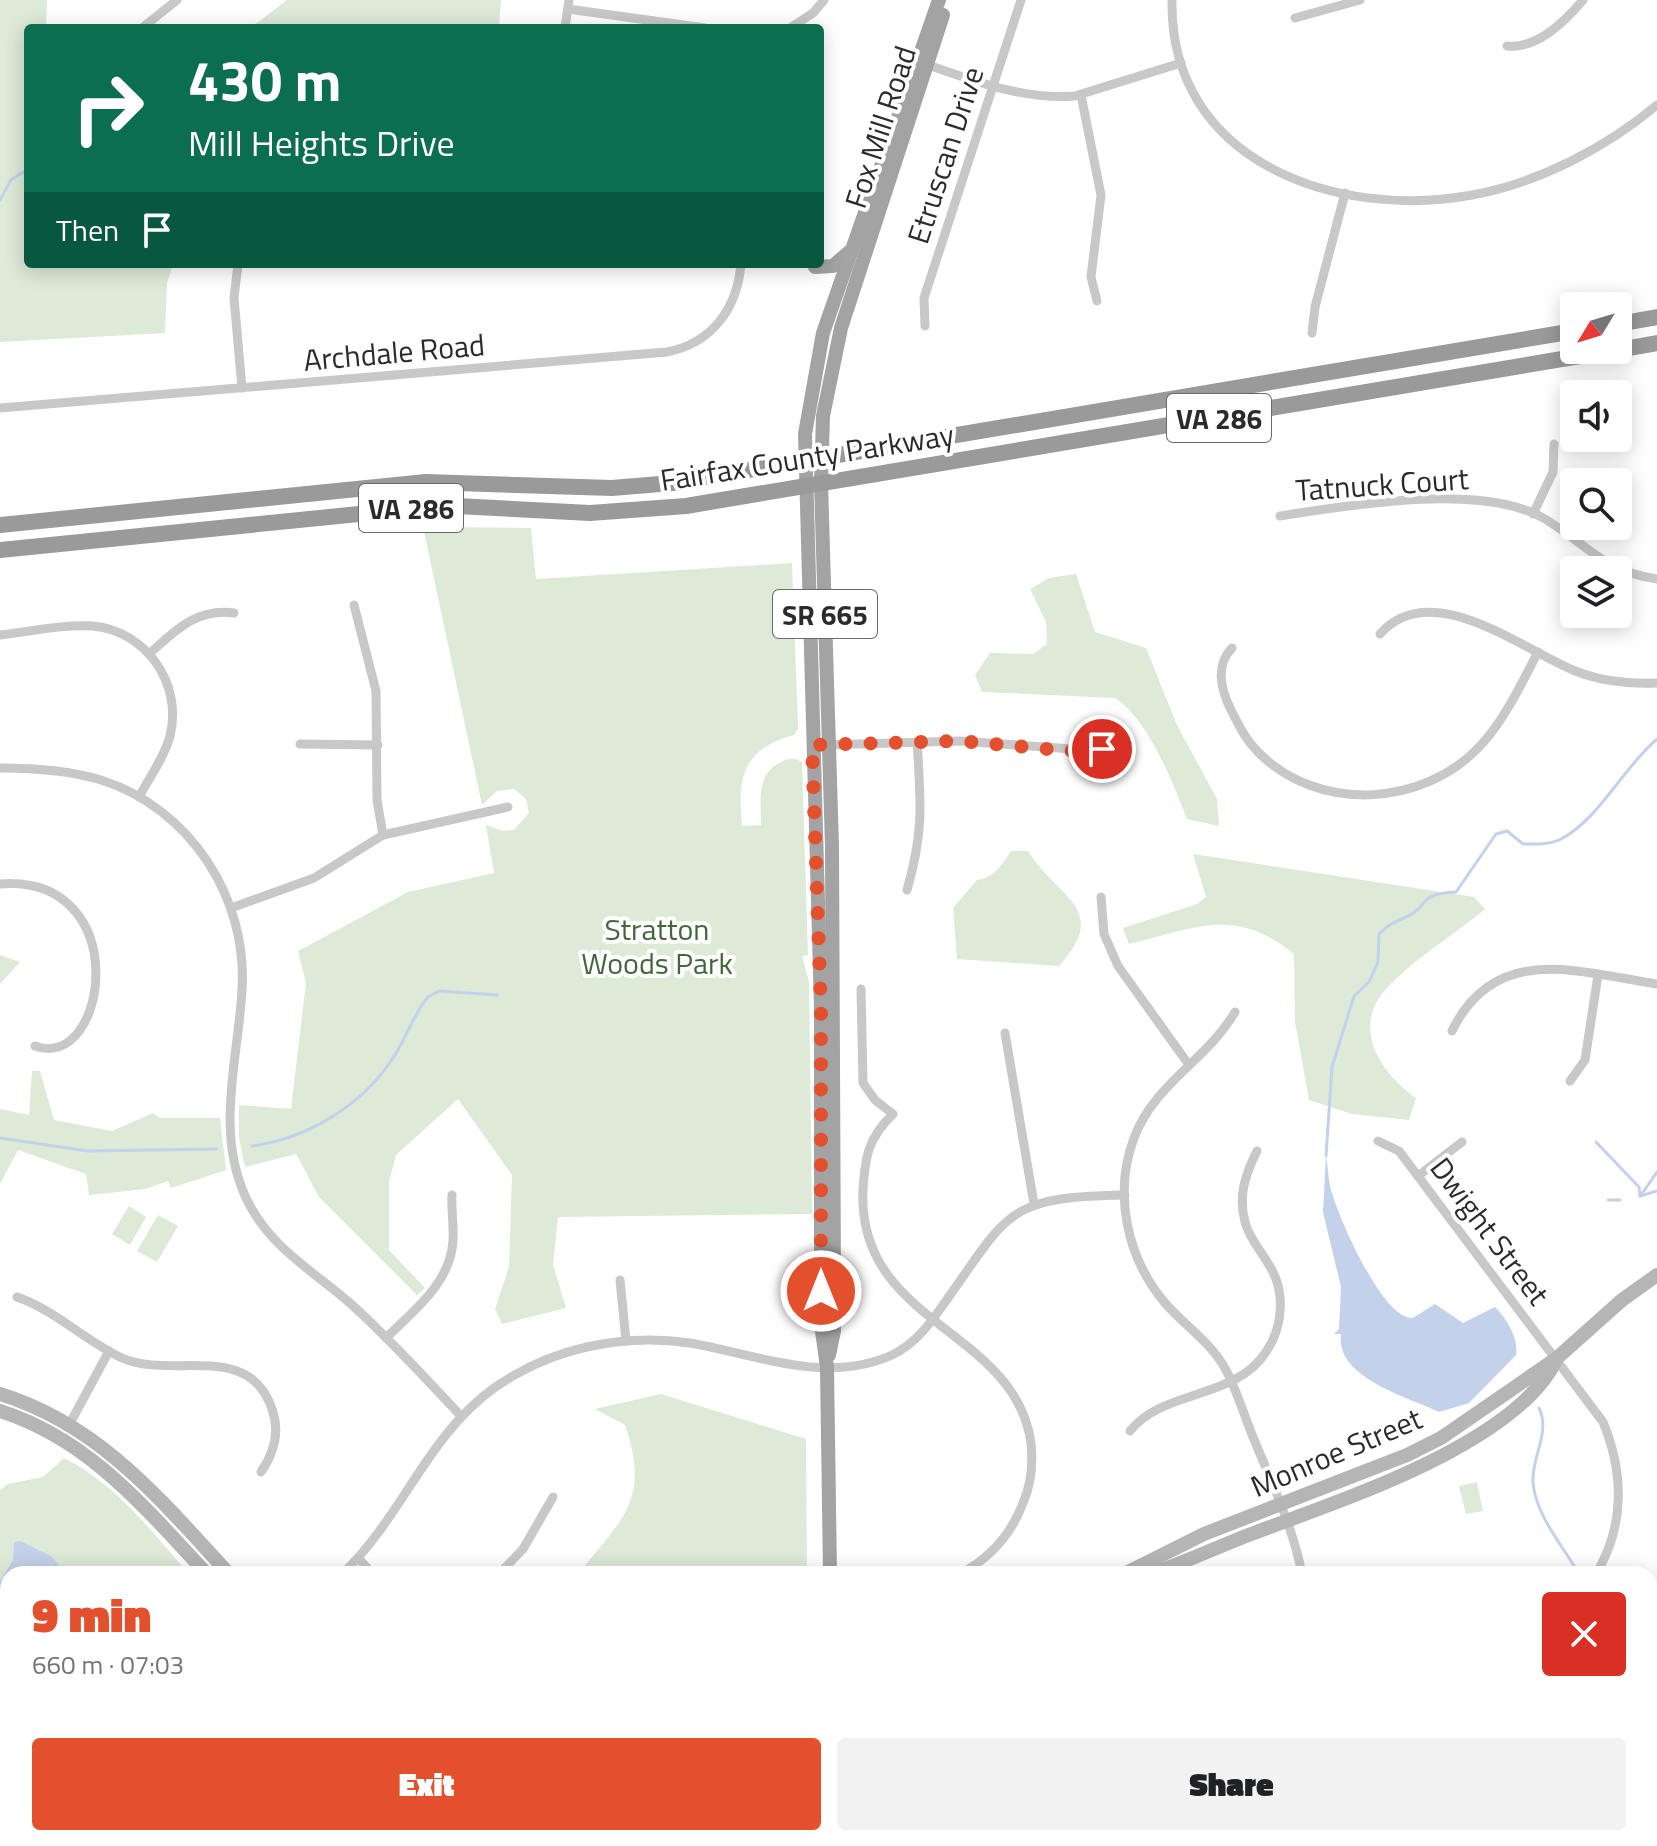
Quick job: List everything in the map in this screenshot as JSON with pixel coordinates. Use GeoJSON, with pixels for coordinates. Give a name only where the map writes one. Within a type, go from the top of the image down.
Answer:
{"type":"FeatureCollection","features":[{"type":"Feature","properties":{"kind":"highway"},"geometry":{"type":"LineString","coordinates":[[1632,321],[1657,317]]}},
{"type":"Feature","properties":{"kind":"highway","name":"Fairfax County Parkway"},"geometry":{"type":"LineString","coordinates":[[0,525],[426,482],[643,486],[1560,333]]}},
{"type":"Feature","properties":{"kind":"highway","name":"Fairfax County Parkway"},"geometry":{"type":"LineString","coordinates":[[1632,347],[1657,343]]}},
{"type":"Feature","properties":{"kind":"highway","name":"Fairfax County Parkway"},"geometry":{"type":"LineString","coordinates":[[0,550],[419,508],[457,506],[590,513],[665,508],[1560,360]]}},
{"type":"Feature","properties":{"kind":"main road","name":"Fox Mill Road"},"geometry":{"type":"LineString","coordinates":[[813,460],[829,380],[923,64],[939,0]]}},
{"type":"Feature","properties":{"kind":"main road","name":"Fox Mill Road"},"geometry":{"type":"LineString","coordinates":[[830,1566],[827,1367],[821,1324],[821,1009],[812,745],[815,367],[841,277],[947,0]]}},
{"type":"Feature","properties":{"kind":"main road"},"geometry":{"type":"LineString","coordinates":[[824,265],[836,265],[852,249]]}},
{"type":"Feature","properties":{"kind":"main road","name":"Fox Mill Road"},"geometry":{"type":"LineString","coordinates":[[813,485],[829,745],[834,1331],[827,1367]]}},
{"type":"Feature","properties":{"kind":"main road","name":"Monroe Street"},"geometry":{"type":"LineString","coordinates":[[1140,1566],[1204,1534],[1280,1506],[1441,1438],[1557,1358],[1622,1300],[1657,1275]]}},
{"type":"Feature","properties":{"kind":"main road","name":"Monroe Street"},"geometry":{"type":"LineString","coordinates":[[1171,1566],[1407,1472],[1466,1441],[1530,1395],[1550,1372],[1557,1358]]}},
{"type":"Feature","properties":{"kind":"main road"},"geometry":{"type":"LineString","coordinates":[[0,1394],[70,1423],[126,1464],[222,1566]]}},
{"type":"Feature","properties":{"kind":"main road"},"geometry":{"type":"LineString","coordinates":[[0,1411],[63,1438],[120,1481],[200,1566]]}},
{"type":"Feature","properties":{"kind":"street"},"geometry":{"type":"LineString","coordinates":[[147,24],[177,0]]}},
{"type":"Feature","properties":{"kind":"street"},"geometry":{"type":"LineString","coordinates":[[796,24],[813,13],[824,0]]}},
{"type":"Feature","properties":{"kind":"street","name":"Etruscan Drive"},"geometry":{"type":"LineString","coordinates":[[925,326],[924,298],[1021,0]]}},
{"type":"Feature","properties":{"kind":"street"},"geometry":{"type":"LineString","coordinates":[[1172,0],[1181,63],[1206,115],[1239,150],[1259,163],[1300,181],[1345,193],[1424,200],[1503,188],[1572,159],[1657,105]]}},
{"type":"Feature","properties":{"kind":"street"},"geometry":{"type":"LineString","coordinates":[[1295,18],[1360,0]]}},
{"type":"Feature","properties":{"kind":"street"},"geometry":{"type":"LineString","coordinates":[[1507,46],[1530,44],[1562,22],[1583,0]]}},
{"type":"Feature","properties":{"kind":"street"},"geometry":{"type":"LineString","coordinates":[[566,24],[568,4],[682,24]]}},
{"type":"Feature","properties":{"kind":"street"},"geometry":{"type":"LineString","coordinates":[[923,64],[1035,97],[1081,95],[1181,63]]}},
{"type":"Feature","properties":{"kind":"street"},"geometry":{"type":"LineString","coordinates":[[1081,95],[1101,195],[1091,277],[1097,301]]}},
{"type":"Feature","properties":{"kind":"street"},"geometry":{"type":"LineString","coordinates":[[1312,333],[1315,307],[1345,193]]}},
{"type":"Feature","properties":{"kind":"street"},"geometry":{"type":"LineString","coordinates":[[238,268],[234,298],[242,388]]}},
{"type":"Feature","properties":{"kind":"street","name":"Archdale Road"},"geometry":{"type":"LineString","coordinates":[[0,408],[675,351],[698,341],[721,321],[736,294],[740,268]]}},
{"type":"Feature","properties":{"kind":"street"},"geometry":{"type":"LineString","coordinates":[[818,268],[857,282]]}},
{"type":"Feature","properties":{"kind":"street"},"geometry":{"type":"LineString","coordinates":[[1533,514],[1553,472],[1554,444]]}},
{"type":"Feature","properties":{"kind":"street","name":"Tatnuck Court"},"geometry":{"type":"LineString","coordinates":[[1280,516],[1463,498],[1497,502],[1545,519],[1593,556],[1614,567],[1657,579]]}},
{"type":"Feature","properties":{"kind":"street"},"geometry":{"type":"LineString","coordinates":[[354,605],[374,678],[377,800],[383,835]]}},
{"type":"Feature","properties":{"kind":"street"},"geometry":{"type":"LineString","coordinates":[[149,654],[191,619],[211,612],[234,613]]}},
{"type":"Feature","properties":{"kind":"street"},"geometry":{"type":"LineString","coordinates":[[1380,634],[1402,616],[1443,615],[1482,624],[1596,679],[1657,683]]}},
{"type":"Feature","properties":{"kind":"street"},"geometry":{"type":"LineString","coordinates":[[0,635],[91,626],[120,633],[149,654],[167,681],[173,717],[165,750],[139,797]]}},
{"type":"Feature","properties":{"kind":"street"},"geometry":{"type":"LineString","coordinates":[[1232,648],[1221,668],[1222,685],[1243,733],[1257,751],[1297,780],[1328,791],[1362,795],[1414,787],[1462,762],[1494,730],[1538,652]]}},
{"type":"Feature","properties":{"kind":"street"},"geometry":{"type":"LineString","coordinates":[[907,890],[920,845],[923,817],[917,742]]}},
{"type":"Feature","properties":{"kind":"street"},"geometry":{"type":"LineString","coordinates":[[812,745],[1003,743],[1129,753]]}},
{"type":"Feature","properties":{"kind":"street"},"geometry":{"type":"LineString","coordinates":[[300,744],[378,745]]}},
{"type":"Feature","properties":{"kind":"street"},"geometry":{"type":"LineString","coordinates":[[0,768],[81,774],[139,797],[190,838],[214,870],[231,908],[242,966],[229,1124],[240,1182],[255,1214],[275,1242],[353,1306],[461,1416]]}},
{"type":"Feature","properties":{"kind":"street"},"geometry":{"type":"LineString","coordinates":[[231,908],[314,878],[383,835],[508,807]]}},
{"type":"Feature","properties":{"kind":"street"},"geometry":{"type":"LineString","coordinates":[[0,884],[34,887],[59,899],[83,924],[95,951],[97,988],[87,1016],[62,1044],[48,1049],[35,1046]]}},
{"type":"Feature","properties":{"kind":"street"},"geometry":{"type":"LineString","coordinates":[[1101,897],[1104,934],[1118,966],[1189,1065]]}},
{"type":"Feature","properties":{"kind":"street"},"geometry":{"type":"LineString","coordinates":[[1452,1031],[1471,999],[1509,974],[1544,968],[1657,984]]}},
{"type":"Feature","properties":{"kind":"street"},"geometry":{"type":"LineString","coordinates":[[1570,1081],[1585,1060],[1598,975]]}},
{"type":"Feature","properties":{"kind":"street"},"geometry":{"type":"LineString","coordinates":[[861,989],[863,1083],[875,1100],[893,1114],[875,1132],[864,1168],[862,1206],[871,1245],[888,1276],[932,1321],[983,1358],[1004,1380],[1024,1414],[1031,1451],[1028,1488],[1011,1529],[990,1554],[972,1566]]}},
{"type":"Feature","properties":{"kind":"street"},"geometry":{"type":"LineString","coordinates":[[1235,1012],[1221,1035],[1161,1092],[1140,1123],[1126,1166],[1125,1195],[1130,1237],[1142,1269],[1167,1305],[1210,1347],[1230,1381],[1280,1506],[1299,1566]]}},
{"type":"Feature","properties":{"kind":"street"},"geometry":{"type":"LineString","coordinates":[[1005,1033],[1034,1204]]}},
{"type":"Feature","properties":{"kind":"street","name":"Dwight Street"},"geometry":{"type":"LineString","coordinates":[[1378,1141],[1399,1151],[1603,1422],[1618,1471],[1615,1529],[1599,1566]]}},
{"type":"Feature","properties":{"kind":"street"},"geometry":{"type":"LineString","coordinates":[[1418,1176],[1462,1142]]}},
{"type":"Feature","properties":{"kind":"street"},"geometry":{"type":"LineString","coordinates":[[1130,1431],[1147,1414],[1230,1381],[1259,1363],[1279,1323],[1281,1308],[1274,1273],[1250,1235],[1243,1212],[1243,1184],[1257,1151]]}},
{"type":"Feature","properties":{"kind":"street"},"geometry":{"type":"LineString","coordinates":[[386,1338],[430,1294],[448,1265],[453,1240],[452,1195]]}},
{"type":"Feature","properties":{"kind":"street"},"geometry":{"type":"LineString","coordinates":[[350,1566],[389,1521],[434,1448],[461,1416],[495,1388],[536,1364],[580,1348],[626,1341],[692,1344],[774,1362],[827,1367],[890,1356],[917,1338],[932,1321],[988,1238],[1012,1216],[1034,1204],[1069,1196],[1125,1195]]}},
{"type":"Feature","properties":{"kind":"street"},"geometry":{"type":"LineString","coordinates":[[620,1280],[626,1341]]}},
{"type":"Feature","properties":{"kind":"street"},"geometry":{"type":"LineString","coordinates":[[17,1297],[58,1315],[109,1351],[152,1366],[226,1366],[252,1379],[269,1400],[276,1426],[273,1450],[261,1472]]}},
{"type":"Feature","properties":{"kind":"street"},"geometry":{"type":"LineString","coordinates":[[63,1438],[109,1351]]}},
{"type":"Feature","properties":{"kind":"street"},"geometry":{"type":"LineString","coordinates":[[507,1566],[523,1549],[553,1497]]}},
{"type":"Feature","properties":{"kind":"street"},"geometry":{"type":"LineString","coordinates":[[358,1558],[366,1566]]}},
{"type":"Feature","properties":{"kind":"green space"},"geometry":{"type":"Polygon","coordinates":[[[0,0],[47,0],[46,24],[24,24],[24,268],[172,268],[167,283],[165,333],[0,342],[0,0]]]}},
{"type":"Feature","properties":{"kind":"green space"},"geometry":{"type":"Polygon","coordinates":[[[287,0],[501,0],[499,24],[255,24],[287,0]]]}},
{"type":"Feature","properties":{"kind":"green space","name":"Stratton Woods Park"},"geometry":{"type":"Polygon","coordinates":[[[423,527],[531,528],[536,579],[792,563],[798,729],[794,735],[776,741],[753,757],[743,780],[741,809],[742,826],[761,825],[762,788],[768,773],[786,760],[802,762],[808,955],[802,956],[809,981],[812,1214],[558,1217],[553,1264],[566,1308],[502,1324],[495,1309],[509,1267],[512,1175],[458,1099],[396,1155],[389,1182],[389,1250],[425,1288],[417,1295],[319,1197],[296,1154],[245,1167],[239,1138],[239,1105],[291,1109],[306,983],[298,951],[408,892],[494,873],[486,825],[503,831],[514,830],[529,813],[526,799],[514,789],[497,791],[482,805],[423,527]]]}},
{"type":"Feature","properties":{"kind":"green space"},"geometry":{"type":"Polygon","coordinates":[[[1076,574],[1095,632],[1146,648],[1177,725],[1217,799],[1219,826],[1187,819],[1149,736],[1115,698],[982,692],[975,675],[990,653],[1033,654],[1047,644],[1046,622],[1030,589],[1049,578],[1076,574]]]}},
{"type":"Feature","properties":{"kind":"green space"},"geometry":{"type":"Polygon","coordinates":[[[1011,851],[1028,851],[1065,893],[1080,917],[1080,930],[1074,946],[1059,966],[957,959],[953,908],[977,880],[997,870],[1011,851]]]}},
{"type":"Feature","properties":{"kind":"green space"},"geometry":{"type":"Polygon","coordinates":[[[1193,854],[1474,897],[1485,909],[1410,966],[1376,1003],[1371,1017],[1373,1044],[1386,1069],[1416,1098],[1409,1120],[1352,1114],[1309,1100],[1295,1022],[1294,954],[1273,939],[1253,930],[1214,925],[1129,944],[1123,928],[1197,904],[1206,897],[1193,854]]]}},
{"type":"Feature","properties":{"kind":"green space"},"geometry":{"type":"Polygon","coordinates":[[[0,955],[20,962],[0,984],[0,955]]]}},
{"type":"Feature","properties":{"kind":"green space"},"geometry":{"type":"Polygon","coordinates":[[[32,1071],[40,1071],[54,1120],[112,1131],[153,1113],[160,1118],[220,1118],[226,1170],[171,1188],[168,1181],[145,1189],[89,1195],[86,1174],[18,1150],[0,1184],[0,1109],[29,1115],[32,1071]]]}},
{"type":"Feature","properties":{"kind":"green space"},"geometry":{"type":"Polygon","coordinates":[[[129,1206],[146,1217],[130,1245],[112,1234],[129,1206]]]}},
{"type":"Feature","properties":{"kind":"green space"},"geometry":{"type":"Polygon","coordinates":[[[158,1215],[178,1226],[157,1262],[137,1251],[158,1215]]]}},
{"type":"Feature","properties":{"kind":"green space"},"geometry":{"type":"Polygon","coordinates":[[[661,1394],[806,1439],[807,1566],[585,1566],[628,1507],[635,1472],[625,1425],[595,1409],[661,1394]]]}},
{"type":"Feature","properties":{"kind":"green space"},"geometry":{"type":"Polygon","coordinates":[[[64,1458],[83,1469],[116,1495],[182,1566],[0,1566],[0,1490],[8,1484],[43,1477],[64,1458]]]}},
{"type":"Feature","properties":{"kind":"green space"},"geometry":{"type":"Polygon","coordinates":[[[1477,1482],[1483,1511],[1466,1514],[1459,1486],[1477,1482]]]}},
{"type":"Feature","properties":{"kind":"water"},"geometry":{"type":"Polygon","coordinates":[[[1326,1156],[1334,1200],[1351,1240],[1375,1285],[1401,1314],[1413,1318],[1435,1304],[1463,1323],[1495,1307],[1508,1323],[1516,1342],[1516,1355],[1469,1403],[1439,1412],[1376,1384],[1349,1363],[1342,1349],[1341,1334],[1334,1334],[1339,1329],[1341,1287],[1323,1212],[1326,1156]]]}},
{"type":"Feature","properties":{"kind":"water"},"geometry":{"type":"Polygon","coordinates":[[[20,1541],[51,1556],[59,1566],[9,1566],[14,1542],[20,1541]]]}},
{"type":"Feature","properties":{"kind":"waterway"},"geometry":{"type":"LineString","coordinates":[[0,200],[11,180],[24,172]]}},
{"type":"Feature","properties":{"kind":"waterway"},"geometry":{"type":"LineString","coordinates":[[1326,1156],[1332,1067],[1354,996],[1369,982],[1378,962],[1379,934],[1391,924],[1414,913],[1434,895],[1456,892],[1496,834],[1507,831],[1523,844],[1537,844],[1557,841],[1575,830],[1657,739]]}},
{"type":"Feature","properties":{"kind":"waterway"},"geometry":{"type":"LineString","coordinates":[[252,1146],[311,1128],[364,1093],[391,1061],[428,997],[439,991],[498,995]]}},
{"type":"Feature","properties":{"kind":"waterway"},"geometry":{"type":"LineString","coordinates":[[0,1138],[88,1151],[217,1149]]}},
{"type":"Feature","properties":{"kind":"waterway"},"geometry":{"type":"LineString","coordinates":[[1596,1142],[1639,1187],[1640,1196]]}},
{"type":"Feature","properties":{"kind":"waterway"},"geometry":{"type":"LineString","coordinates":[[1641,1195],[1657,1172]]}},
{"type":"Feature","properties":{"kind":"waterway"},"geometry":{"type":"LineString","coordinates":[[1640,1196],[1657,1191]]}},
{"type":"Feature","properties":{"kind":"waterway"},"geometry":{"type":"LineString","coordinates":[[1608,1200],[1620,1200]]}},
{"type":"Feature","properties":{"kind":"waterway"},"geometry":{"type":"LineString","coordinates":[[1539,1408],[1543,1427],[1533,1473],[1535,1495],[1545,1519],[1574,1566]]}},
{"type":"Feature","properties":{"kind":"route"},"geometry":{"type":"LineString","coordinates":[[821,1291],[821,1009],[812,745],[960,741],[1070,751],[1102,749]]}}]}
